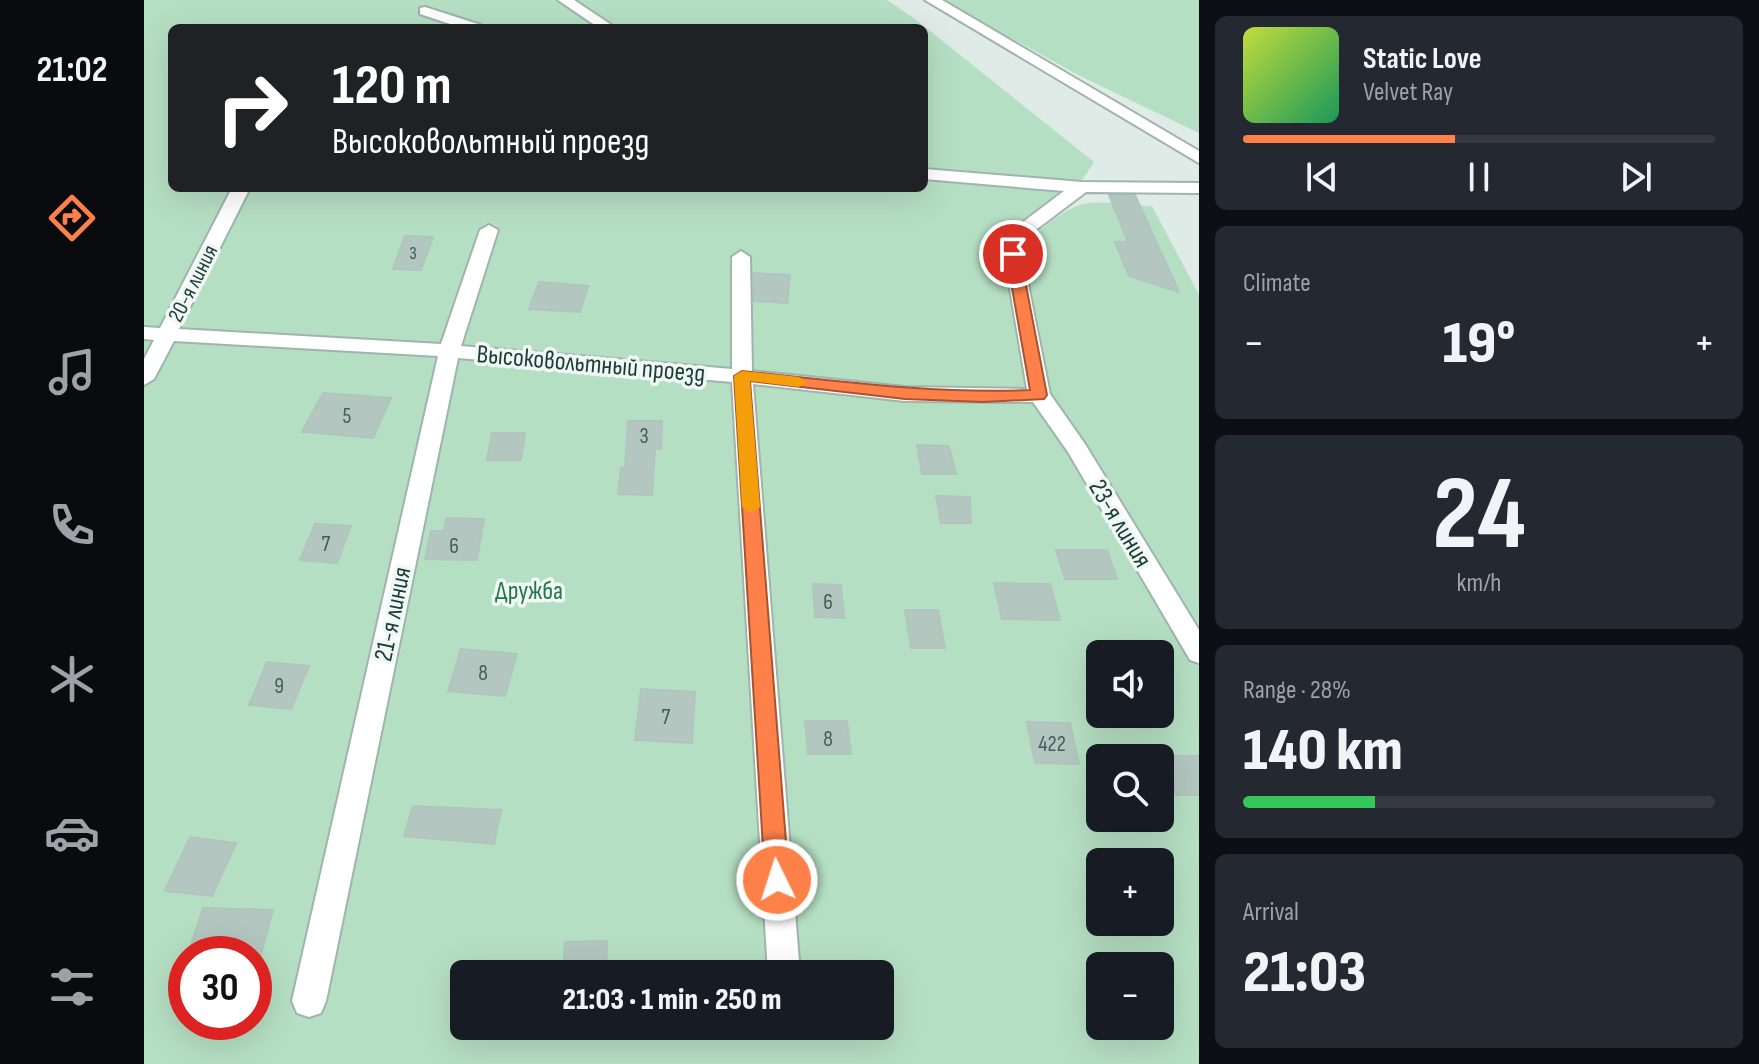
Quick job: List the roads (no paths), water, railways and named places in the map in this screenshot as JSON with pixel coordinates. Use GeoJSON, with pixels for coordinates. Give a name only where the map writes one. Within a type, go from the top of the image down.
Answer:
{"type":"FeatureCollection","features":[{"type":"Feature","properties":{"kind":"street"},"geometry":{"type":"LineString","coordinates":[[565,0],[603,24]]}},
{"type":"Feature","properties":{"kind":"street"},"geometry":{"type":"LineString","coordinates":[[932,0],[1199,158]]}},
{"type":"Feature","properties":{"kind":"street"},"geometry":{"type":"LineString","coordinates":[[425,11],[464,24]]}},
{"type":"Feature","properties":{"kind":"street"},"geometry":{"type":"LineString","coordinates":[[928,174],[1082,187],[1199,188]]}},
{"type":"Feature","properties":{"kind":"street"},"geometry":{"type":"LineString","coordinates":[[1039,395],[1013,254],[1025,229],[1082,187]]}},
{"type":"Feature","properties":{"kind":"street","name":"20-я линия"},"geometry":{"type":"LineString","coordinates":[[144,379],[239,192]]}},
{"type":"Feature","properties":{"kind":"street","name":"21-я линия"},"geometry":{"type":"LineString","coordinates":[[309,1001],[449,351],[489,230]]}},
{"type":"Feature","properties":{"kind":"street"},"geometry":{"type":"LineString","coordinates":[[741,257],[742,376],[783,960]]}},
{"type":"Feature","properties":{"kind":"street","name":"Высоковольтный проезд"},"geometry":{"type":"LineString","coordinates":[[144,333],[449,351],[742,376],[905,394],[983,397],[1039,395]]}},
{"type":"Feature","properties":{"kind":"street","name":"23-я линия"},"geometry":{"type":"LineString","coordinates":[[1039,395],[1077,449],[1199,653]]}},
{"type":"Feature","properties":{"kind":"park label","name":"Дружба"},"geometry":{"type":"Point","coordinates":[529,590]}}]}
